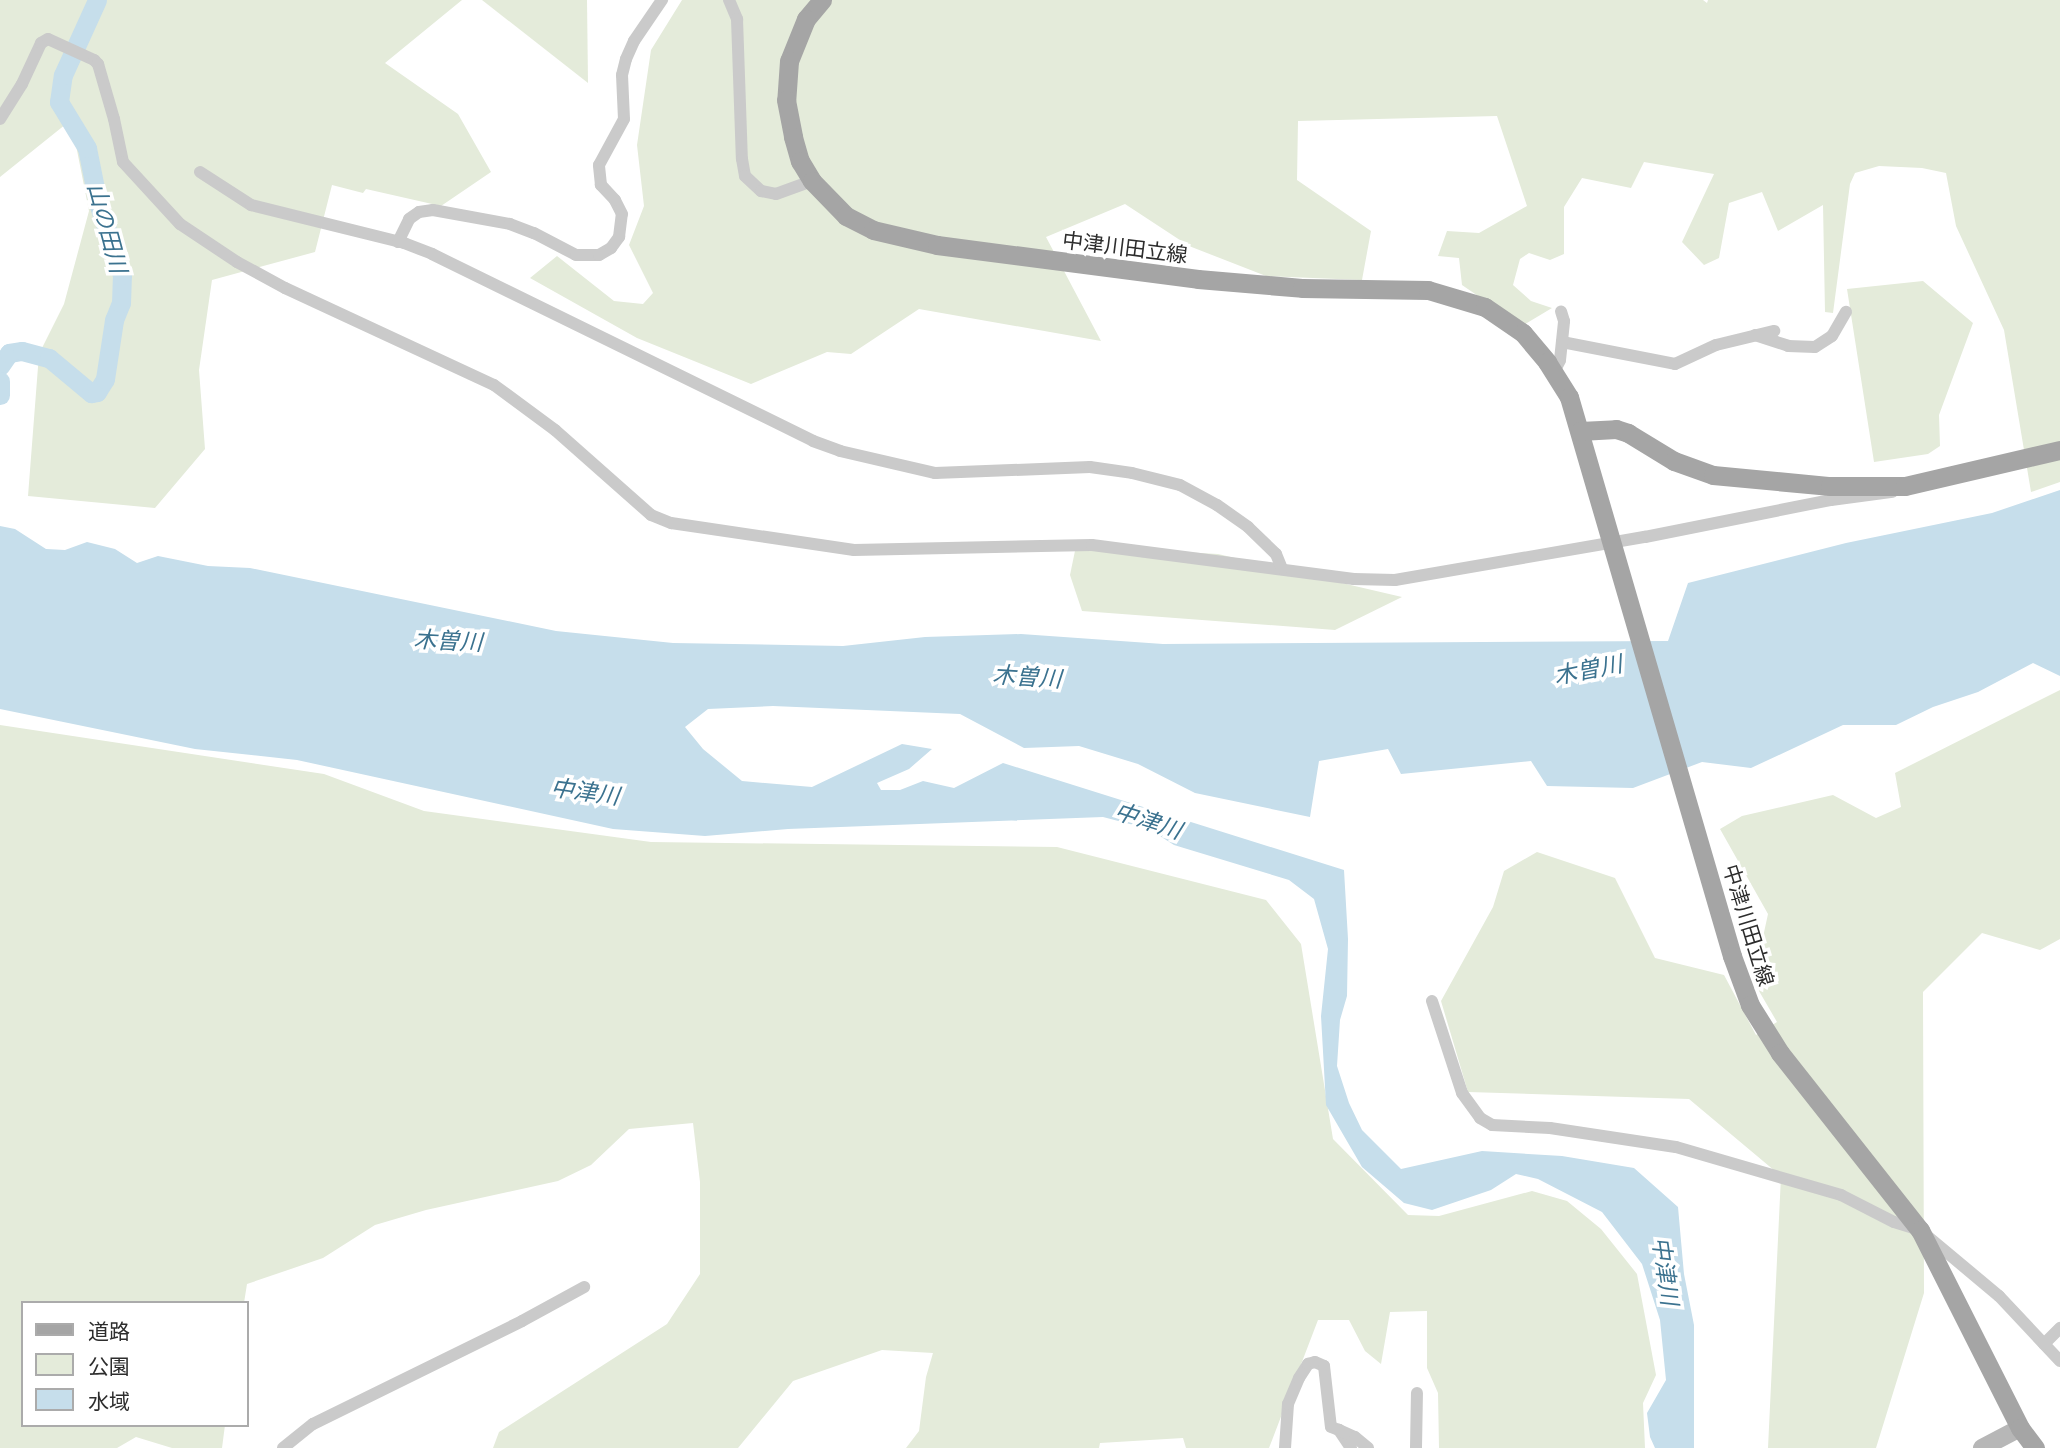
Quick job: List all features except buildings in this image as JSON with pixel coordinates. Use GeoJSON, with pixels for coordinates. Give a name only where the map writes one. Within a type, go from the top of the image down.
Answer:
{"type":"FeatureCollection","features":[{"type":"Feature","properties":{"kind":"main road","name":"中津川田立線"},"geometry":{"type":"LineString","coordinates":[[822,0],[806,19],[789,61],[786,100],[800,161],[812,181],[846,216],[873,230],[937,245],[1257,285],[1428,290],[1485,307],[1523,332],[1569,397],[1731,956],[1750,1005],[1780,1053],[1920,1230],[2020,1427],[2035,1448]]}},
{"type":"Feature","properties":{"kind":"main road"},"geometry":{"type":"LineString","coordinates":[[1581,435],[1616,429],[1674,461],[1713,475],[1831,493],[1905,486],[2060,450]]}},
{"type":"Feature","properties":{"kind":"street"},"geometry":{"type":"LineString","coordinates":[[398,242],[409,219],[419,212],[433,210],[522,228],[576,255],[599,255],[611,248],[619,237],[622,214],[615,200],[601,185],[599,165],[624,119],[622,75],[626,59],[634,41],[662,0]]}},
{"type":"Feature","properties":{"kind":"street"},"geometry":{"type":"LineString","coordinates":[[729,0],[737,19],[742,159],[745,176],[761,191],[776,194],[812,181]]}},
{"type":"Feature","properties":{"kind":"street"},"geometry":{"type":"LineString","coordinates":[[0,119],[22,84],[41,43],[48,39],[94,60],[98,64],[114,119],[122,162],[180,224],[237,262],[285,288],[494,385],[555,430],[651,514],[671,523],[854,550],[1092,545],[1354,579],[1395,579],[1645,537],[1831,493]]}},
{"type":"Feature","properties":{"kind":"street"},"geometry":{"type":"LineString","coordinates":[[200,172],[251,205],[398,242],[432,254],[822,444],[935,473],[1090,467],[1132,473],[1180,485],[1217,505],[1248,527],[1276,554],[1282,569]]}},
{"type":"Feature","properties":{"kind":"street"},"geometry":{"type":"LineString","coordinates":[[1553,372],[1560,360],[1564,321],[1561,311]]}},
{"type":"Feature","properties":{"kind":"street"},"geometry":{"type":"LineString","coordinates":[[1755,335],[1788,346],[1815,347],[1832,336],[1846,312]]}},
{"type":"Feature","properties":{"kind":"street"},"geometry":{"type":"LineString","coordinates":[[1562,342],[1675,364],[1716,345],[1774,331]]}},
{"type":"Feature","properties":{"kind":"street"},"geometry":{"type":"LineString","coordinates":[[1432,1001],[1462,1093],[1480,1118],[1492,1125],[1560,1129],[1708,1154],[1750,1171],[1815,1185],[1894,1222],[1920,1230],[1978,1276],[2060,1360]]}},
{"type":"Feature","properties":{"kind":"street"},"geometry":{"type":"LineString","coordinates":[[283,1448],[313,1424],[522,1321],[584,1287]]}},
{"type":"Feature","properties":{"kind":"street"},"geometry":{"type":"LineString","coordinates":[[2044,1344],[2060,1328]]}},
{"type":"Feature","properties":{"kind":"street"},"geometry":{"type":"LineString","coordinates":[[1285,1448],[1288,1405],[1299,1378],[1308,1364],[1315,1362],[1324,1366],[1331,1427],[1355,1437],[1368,1448]]}},
{"type":"Feature","properties":{"kind":"street"},"geometry":{"type":"LineString","coordinates":[[1416,1448],[1417,1393]]}},
{"type":"Feature","properties":{"kind":"street"},"geometry":{"type":"LineString","coordinates":[[1982,1448],[2020,1427]]}},
{"type":"Feature","properties":{"kind":"street"},"geometry":{"type":"LineString","coordinates":[[1339,1430],[1351,1448]]}},
{"type":"Feature","properties":{"kind":"green space"},"geometry":{"type":"Polygon","coordinates":[[[0,0],[462,0],[385,63],[458,114],[491,172],[441,206],[366,189],[363,193],[332,185],[315,252],[212,280],[199,370],[205,449],[155,508],[28,496],[39,354],[64,304],[89,211],[71,120],[0,177],[0,0]]]}},
{"type":"Feature","properties":{"kind":"green space"},"geometry":{"type":"Polygon","coordinates":[[[482,0],[587,0],[588,83],[482,0]]]}},
{"type":"Feature","properties":{"kind":"green space"},"geometry":{"type":"Polygon","coordinates":[[[682,0],[1703,0],[1707,3],[1708,0],[2060,0],[2060,482],[2031,492],[2004,330],[1956,226],[1946,173],[1922,168],[1879,166],[1855,173],[1850,184],[1833,313],[1825,312],[1823,205],[1778,231],[1762,192],[1729,203],[1719,258],[1704,265],[1682,242],[1714,174],[1644,162],[1631,188],[1582,178],[1564,207],[1564,254],[1550,260],[1529,253],[1520,259],[1513,285],[1531,301],[1552,308],[1522,326],[1462,285],[1459,258],[1438,256],[1447,231],[1479,233],[1527,206],[1497,116],[1298,121],[1297,180],[1371,231],[1362,280],[1266,276],[1189,246],[1125,204],[1046,237],[1101,341],[919,309],[851,354],[827,352],[751,384],[637,338],[530,278],[557,256],[614,301],[643,304],[653,293],[629,245],[644,206],[637,145],[651,50],[682,0]]]}},
{"type":"Feature","properties":{"kind":"green space"},"geometry":{"type":"Polygon","coordinates":[[[1923,281],[1973,323],[1939,415],[1940,446],[1928,454],[1874,462],[1847,289],[1923,281]]]}},
{"type":"Feature","properties":{"kind":"green space"},"geometry":{"type":"Polygon","coordinates":[[[1076,546],[1218,554],[1402,597],[1335,630],[1082,611],[1070,575],[1076,546]]]}},
{"type":"Feature","properties":{"kind":"green space"},"geometry":{"type":"Polygon","coordinates":[[[2060,690],[2060,939],[2040,950],[1982,933],[1923,992],[1924,1293],[1876,1448],[1768,1448],[1781,1176],[1689,1099],[1468,1092],[1441,1001],[1493,907],[1504,871],[1537,852],[1615,878],[1655,958],[1724,975],[1756,1035],[1777,1022],[1759,991],[1756,969],[1768,914],[1720,829],[1742,816],[1833,795],[1876,818],[1901,807],[1895,773],[2060,690]]]}},
{"type":"Feature","properties":{"kind":"green space"},"geometry":{"type":"Polygon","coordinates":[[[0,725],[324,774],[424,811],[651,842],[1057,847],[1266,900],[1301,944],[1333,1139],[1408,1215],[1439,1216],[1532,1191],[1567,1201],[1601,1229],[1637,1274],[1656,1375],[1643,1403],[1645,1448],[1439,1448],[1438,1393],[1427,1368],[1427,1311],[1390,1312],[1381,1364],[1365,1351],[1349,1320],[1318,1320],[1269,1448],[1186,1448],[1183,1438],[1100,1443],[1099,1448],[906,1448],[919,1431],[926,1377],[933,1353],[882,1350],[793,1381],[738,1448],[493,1448],[499,1432],[667,1324],[700,1274],[700,1182],[693,1123],[629,1129],[591,1165],[558,1181],[426,1210],[375,1225],[323,1258],[247,1284],[244,1301],[21,1301],[21,1427],[225,1427],[222,1448],[172,1448],[136,1437],[117,1448],[0,1448],[0,725]]]}},
{"type":"Feature","properties":{"kind":"water"},"geometry":{"type":"Polygon","coordinates":[[[2060,490],[2060,676],[2033,663],[1978,692],[1933,707],[1896,725],[1843,725],[1751,768],[1702,762],[1633,788],[1547,786],[1531,761],[1401,774],[1388,749],[1319,761],[1310,817],[1195,793],[1138,764],[1079,746],[1024,748],[960,714],[773,706],[708,709],[685,727],[703,749],[742,781],[812,787],[902,744],[932,749],[909,769],[877,783],[881,790],[900,790],[923,781],[954,788],[1003,763],[1344,870],[1348,939],[1347,996],[1340,1020],[1337,1066],[1349,1103],[1362,1130],[1401,1169],[1482,1151],[1562,1156],[1634,1168],[1678,1207],[1684,1274],[1694,1325],[1694,1448],[1655,1448],[1650,1437],[1647,1413],[1666,1380],[1660,1320],[1642,1264],[1602,1212],[1538,1179],[1516,1174],[1491,1190],[1432,1210],[1404,1203],[1362,1167],[1326,1105],[1321,1016],[1328,949],[1314,899],[1289,880],[1174,845],[1149,829],[1103,817],[788,829],[705,836],[613,829],[297,760],[195,749],[0,709],[0,526],[15,529],[46,549],[65,550],[87,542],[115,549],[137,563],[158,556],[208,566],[250,568],[556,631],[673,643],[843,646],[925,637],[1021,634],[1163,644],[1668,641],[1688,583],[1846,543],[1992,513],[2060,490]]]}},
{"type":"Feature","properties":{"kind":"waterway","name":"山の田川"},"geometry":{"type":"LineString","coordinates":[[0,366],[9,353],[22,351],[49,358],[91,393],[97,392],[105,379],[114,320],[121,303],[122,275],[98,203],[87,148],[59,102],[63,75],[97,0]]}},
{"type":"Feature","properties":{"kind":"waterway","name":"山の田川"},"geometry":{"type":"LineString","coordinates":[[0,381],[0,395]]}},
{"type":"Feature","properties":{"kind":"water label","name":"木曽川"},"geometry":{"type":"Point","coordinates":[448,641]}},
{"type":"Feature","properties":{"kind":"water label","name":"木曽川"},"geometry":{"type":"Point","coordinates":[1588,670]}},
{"type":"Feature","properties":{"kind":"water label","name":"木曽川"},"geometry":{"type":"Point","coordinates":[1027,677]}},
{"type":"Feature","properties":{"kind":"water label","name":"中津川"},"geometry":{"type":"Point","coordinates":[585,792]}},
{"type":"Feature","properties":{"kind":"water label","name":"中津川"},"geometry":{"type":"Point","coordinates":[1148,821]}},
{"type":"Feature","properties":{"kind":"water label","name":"中津川"},"geometry":{"type":"Point","coordinates":[1665,1271]}}]}
